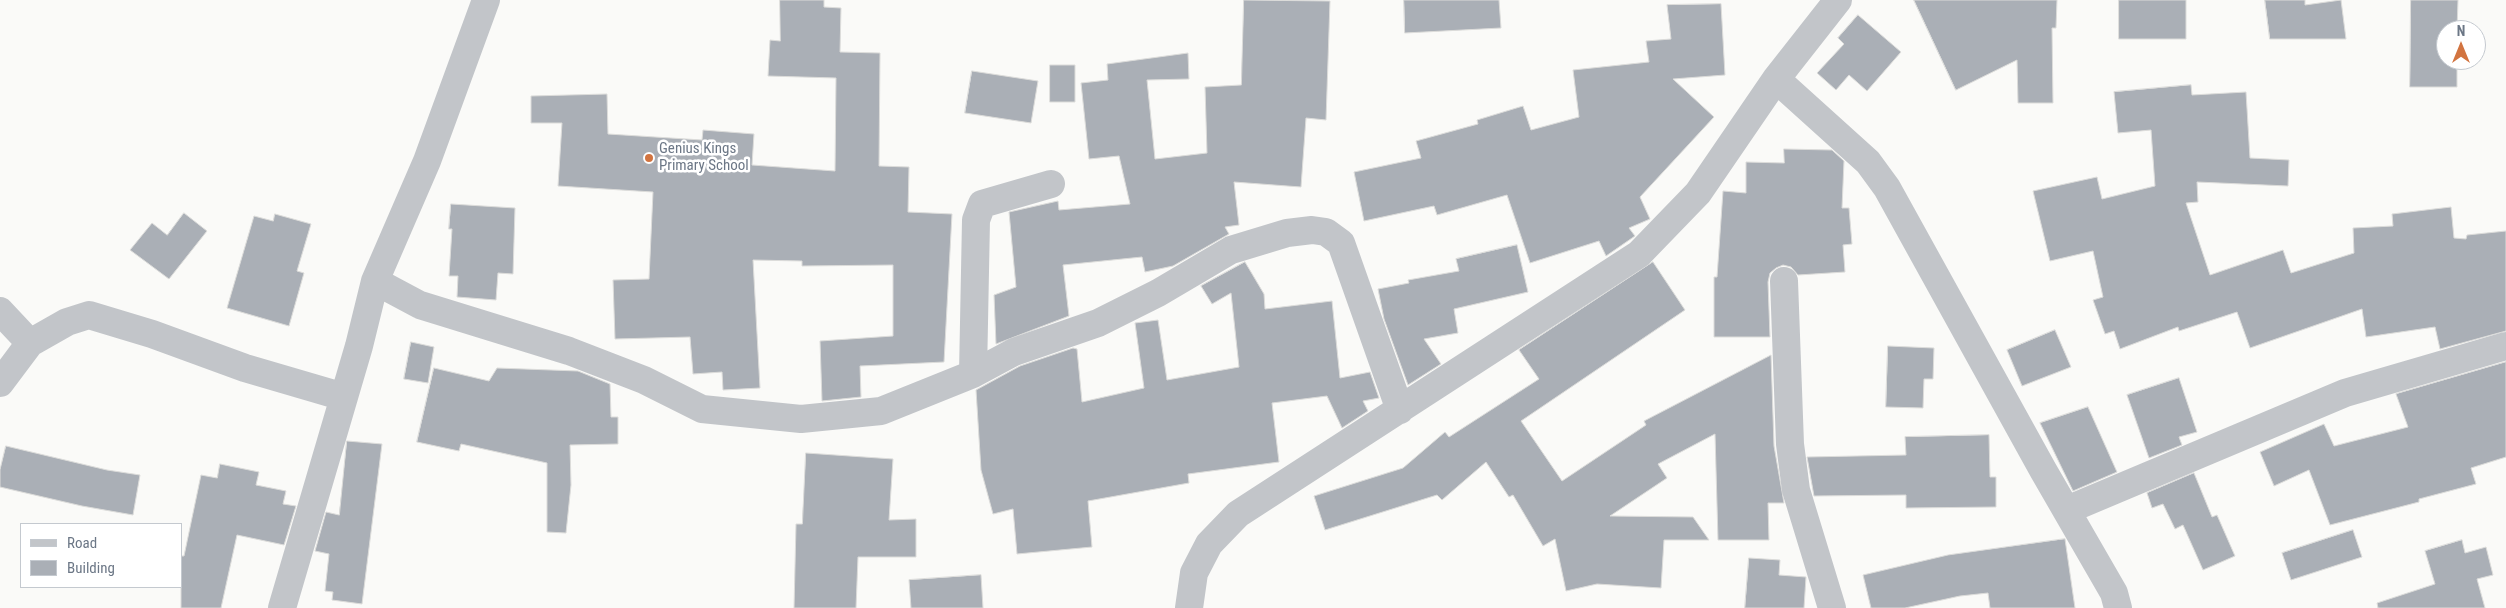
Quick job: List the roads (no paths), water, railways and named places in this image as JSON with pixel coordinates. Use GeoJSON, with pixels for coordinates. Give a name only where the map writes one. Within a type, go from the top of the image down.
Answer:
{"type":"FeatureCollection","features":[{"type":"Feature","properties":{"kind":"street"},"geometry":{"type":"LineString","coordinates":[[282,608],[359,346],[375,281],[427,161],[474,38],[486,0]]}},
{"type":"Feature","properties":{"kind":"street"},"geometry":{"type":"LineString","coordinates":[[1189,608],[1194,573],[1209,544],[1238,514],[1639,254],[1698,193],[1776,79],[1838,0]]}},
{"type":"Feature","properties":{"kind":"street"},"geometry":{"type":"LineString","coordinates":[[1776,79],[1868,162],[1887,188],[2114,593],[2118,608]]}},
{"type":"Feature","properties":{"kind":"street"},"geometry":{"type":"LineString","coordinates":[[972,374],[976,220],[982,204],[1051,184]]}},
{"type":"Feature","properties":{"kind":"street"},"geometry":{"type":"LineString","coordinates":[[375,281],[420,305],[568,351],[644,380],[702,409],[801,419],[881,412],[972,374],[1014,352],[1098,323],[1158,293],[1231,250],[1288,233],[1312,230],[1326,232],[1341,243],[1400,410]]}},
{"type":"Feature","properties":{"kind":"street"},"geometry":{"type":"LineString","coordinates":[[1784,281],[1790,444],[1796,490],[1832,608]]}},
{"type":"Feature","properties":{"kind":"street"},"geometry":{"type":"LineString","coordinates":[[0,311],[30,343]]}},
{"type":"Feature","properties":{"kind":"street"},"geometry":{"type":"LineString","coordinates":[[0,383],[30,343],[67,322],[89,315],[152,334],[245,368],[344,397]]}},
{"type":"Feature","properties":{"kind":"street"},"geometry":{"type":"LineString","coordinates":[[2067,510],[2345,393],[2506,346]]}},
{"type":"Feature","properties":{"kind":"place","name":"Genius Kings Primary School"},"geometry":{"type":"Point","coordinates":[649,158]}}]}
